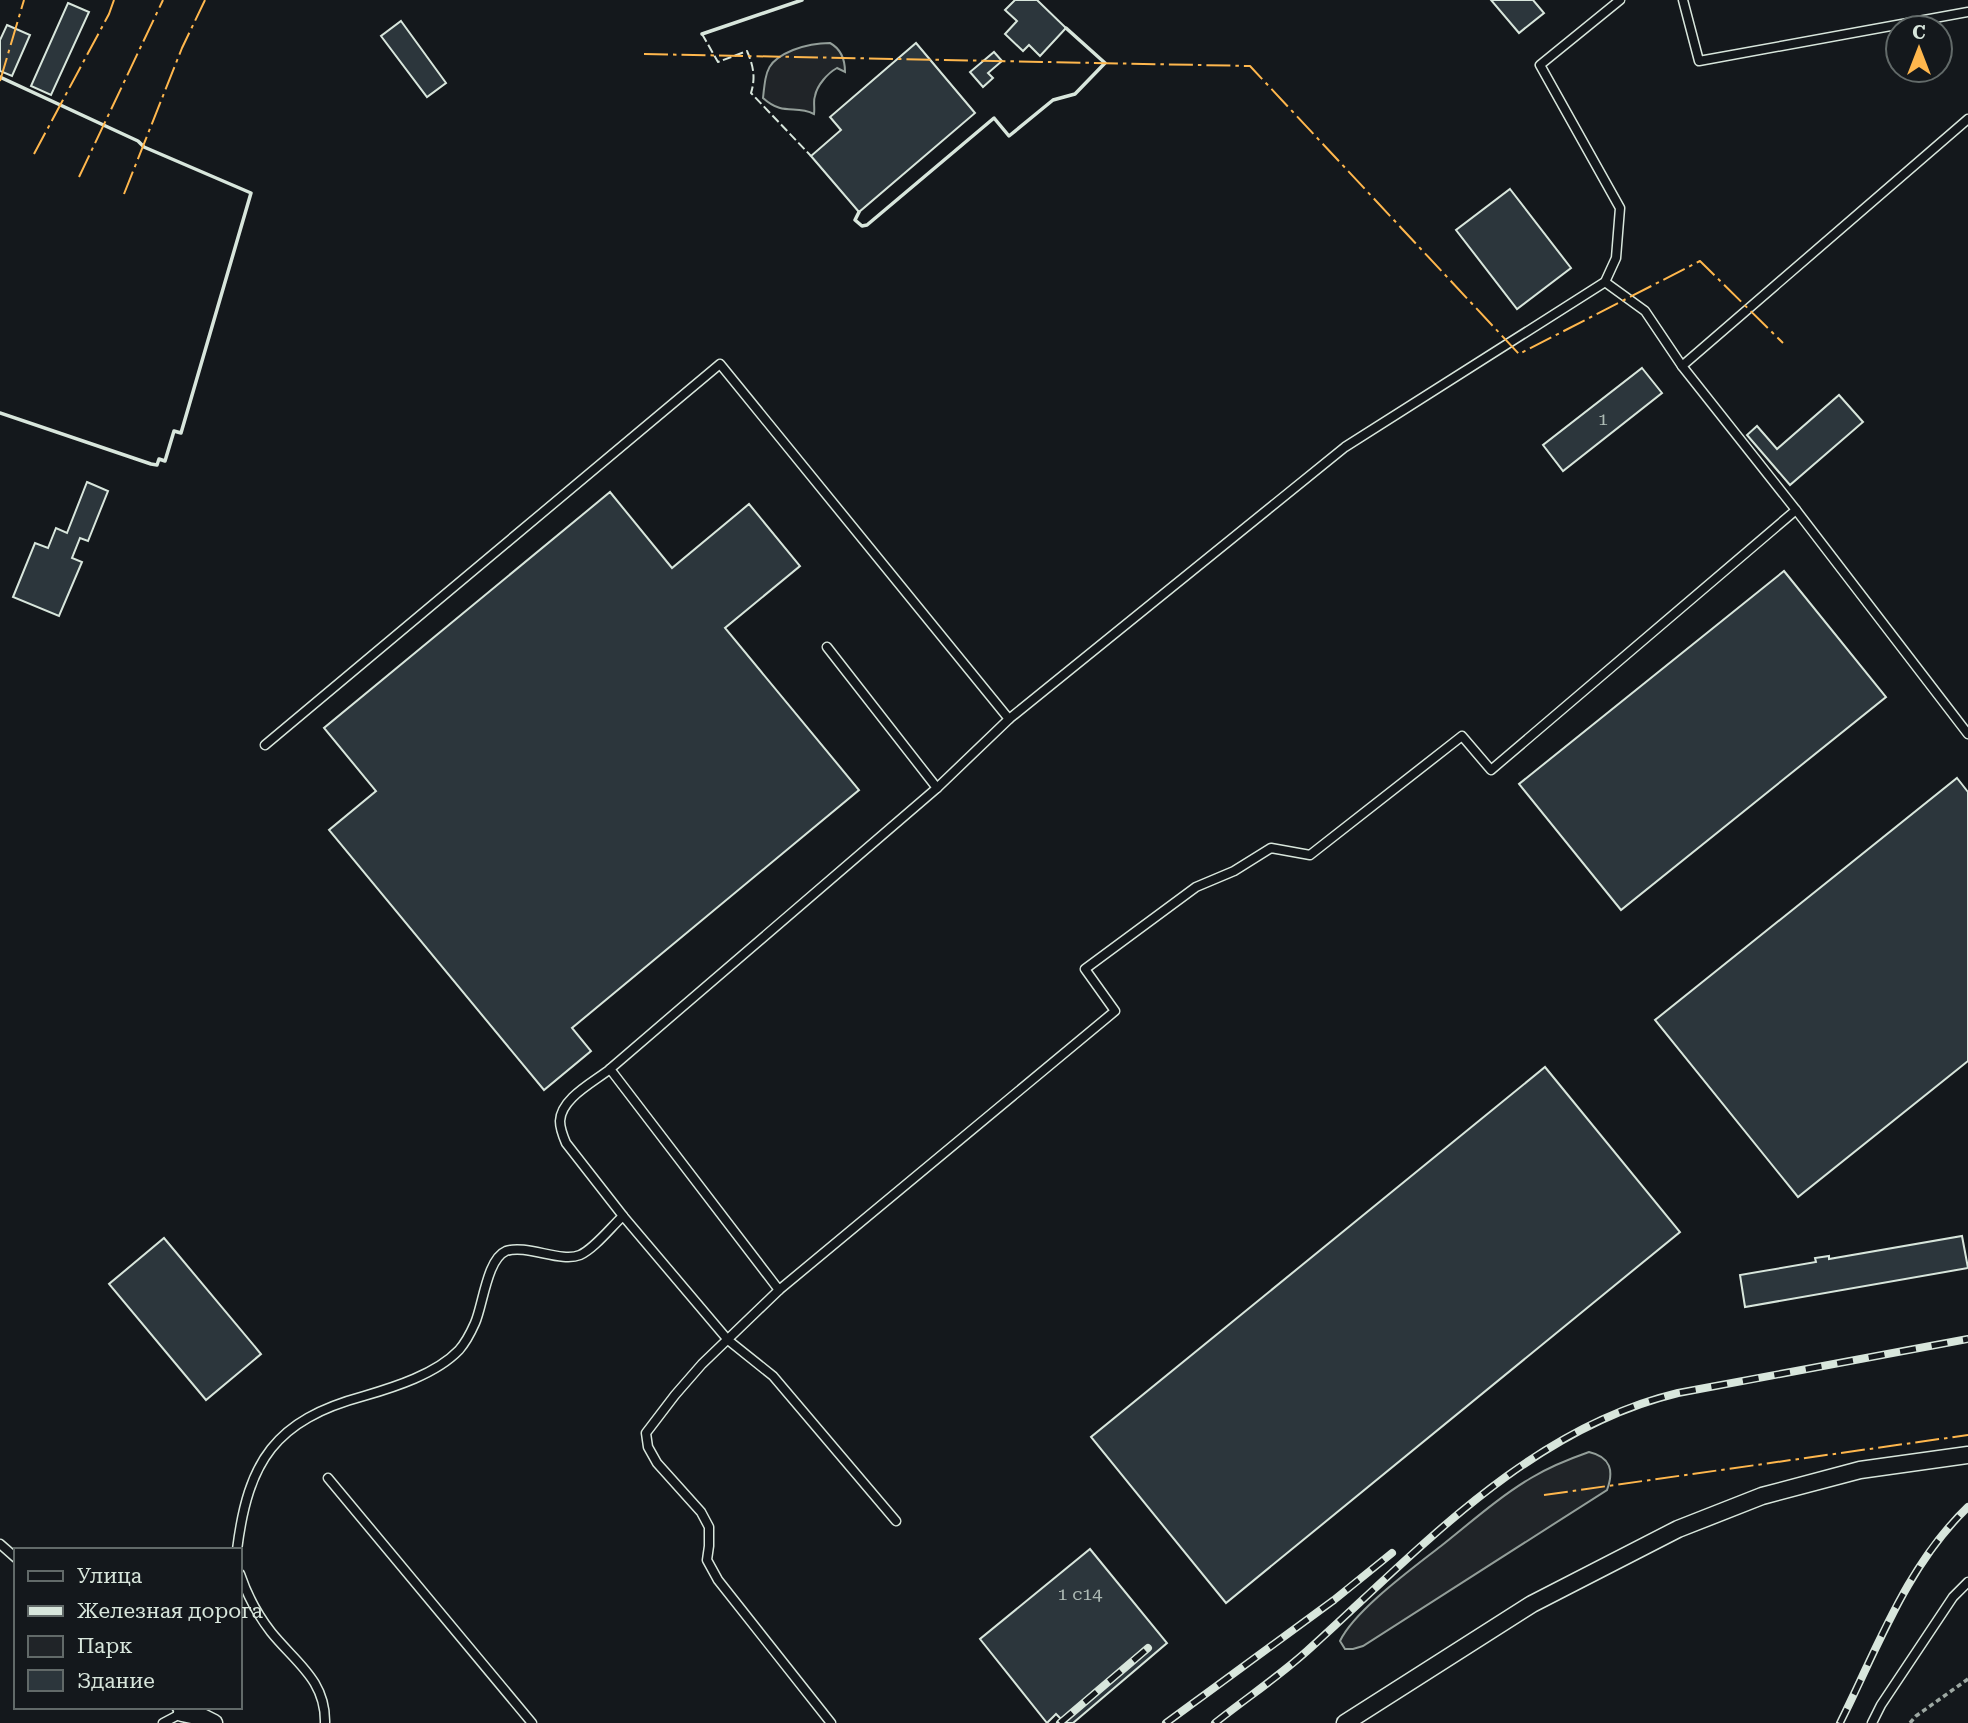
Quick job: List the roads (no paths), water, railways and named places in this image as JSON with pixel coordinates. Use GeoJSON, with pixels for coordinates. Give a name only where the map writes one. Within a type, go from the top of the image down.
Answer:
{"type":"FeatureCollection","features":[{"type":"Feature","properties":{"kind":"street"},"geometry":{"type":"LineString","coordinates":[[1345,1723],[1532,1604],[1678,1529],[1762,1496],[1860,1470],[1968,1455]]}},
{"type":"Feature","properties":{"kind":"street"},"geometry":{"type":"LineString","coordinates":[[179,1710],[214,1723]]}},
{"type":"Feature","properties":{"kind":"lane"},"geometry":{"type":"LineString","coordinates":[[896,1521],[774,1376],[728,1339],[623,1216],[566,1143],[560,1119],[565,1107],[572,1098],[610,1069],[937,788],[1009,719],[1345,447],[1605,282],[1616,258],[1620,208],[1540,65],[1620,0]]}},
{"type":"Feature","properties":{"kind":"lane"},"geometry":{"type":"LineString","coordinates":[[1683,0],[1699,61],[1968,12]]}},
{"type":"Feature","properties":{"kind":"lane"},"geometry":{"type":"LineString","coordinates":[[1682,366],[1968,119]]}},
{"type":"Feature","properties":{"kind":"lane"},"geometry":{"type":"LineString","coordinates":[[1605,282],[1645,311],[1682,366],[1968,734]]}},
{"type":"Feature","properties":{"kind":"lane"},"geometry":{"type":"LineString","coordinates":[[265,745],[720,364],[1009,719]]}},
{"type":"Feature","properties":{"kind":"lane"},"geometry":{"type":"LineString","coordinates":[[831,1723],[718,1580],[707,1560],[709,1527],[701,1512],[657,1463],[648,1447],[646,1433],[675,1395],[702,1364],[779,1290],[1115,1011],[1085,969],[1196,887],[1234,871],[1271,848],[1310,855],[1462,736],[1490,770],[1796,510]]}},
{"type":"Feature","properties":{"kind":"lane"},"geometry":{"type":"LineString","coordinates":[[827,647],[937,788]]}},
{"type":"Feature","properties":{"kind":"lane"},"geometry":{"type":"LineString","coordinates":[[610,1069],[779,1290]]}},
{"type":"Feature","properties":{"kind":"lane"},"geometry":{"type":"LineString","coordinates":[[237,1548],[244,1507],[252,1480],[275,1442],[297,1425],[337,1403],[395,1387],[424,1374],[458,1350],[476,1322],[494,1262],[506,1252],[516,1250],[579,1255],[623,1216]]}},
{"type":"Feature","properties":{"kind":"lane"},"geometry":{"type":"LineString","coordinates":[[328,1478],[532,1723]]}},
{"type":"Feature","properties":{"kind":"lane"},"geometry":{"type":"LineString","coordinates":[[0,1544],[14,1556]]}},
{"type":"Feature","properties":{"kind":"lane"},"geometry":{"type":"LineString","coordinates":[[242,1580],[258,1614],[310,1674],[320,1691],[325,1707],[325,1723]]}},
{"type":"Feature","properties":{"kind":"lane"},"geometry":{"type":"LineString","coordinates":[[1872,1723],[1881,1705],[1953,1597],[1968,1582]]}},
{"type":"Feature","properties":{"kind":"lane"},"geometry":{"type":"LineString","coordinates":[[163,1723],[179,1710]]}},
{"type":"Feature","properties":{"kind":"railway"},"geometry":{"type":"LineString","coordinates":[[1215,1723],[1296,1661],[1478,1498],[1524,1464],[1572,1434],[1624,1410],[1678,1393],[1968,1339]]}},
{"type":"Feature","properties":{"kind":"railway"},"geometry":{"type":"LineString","coordinates":[[1840,1723],[1910,1581],[1927,1555],[1968,1507]]}},
{"type":"Feature","properties":{"kind":"railway"},"geometry":{"type":"LineString","coordinates":[[1166,1723],[1334,1600],[1392,1553]]}},
{"type":"Feature","properties":{"kind":"railway"},"geometry":{"type":"LineString","coordinates":[[1060,1723],[1148,1648]]}}]}
